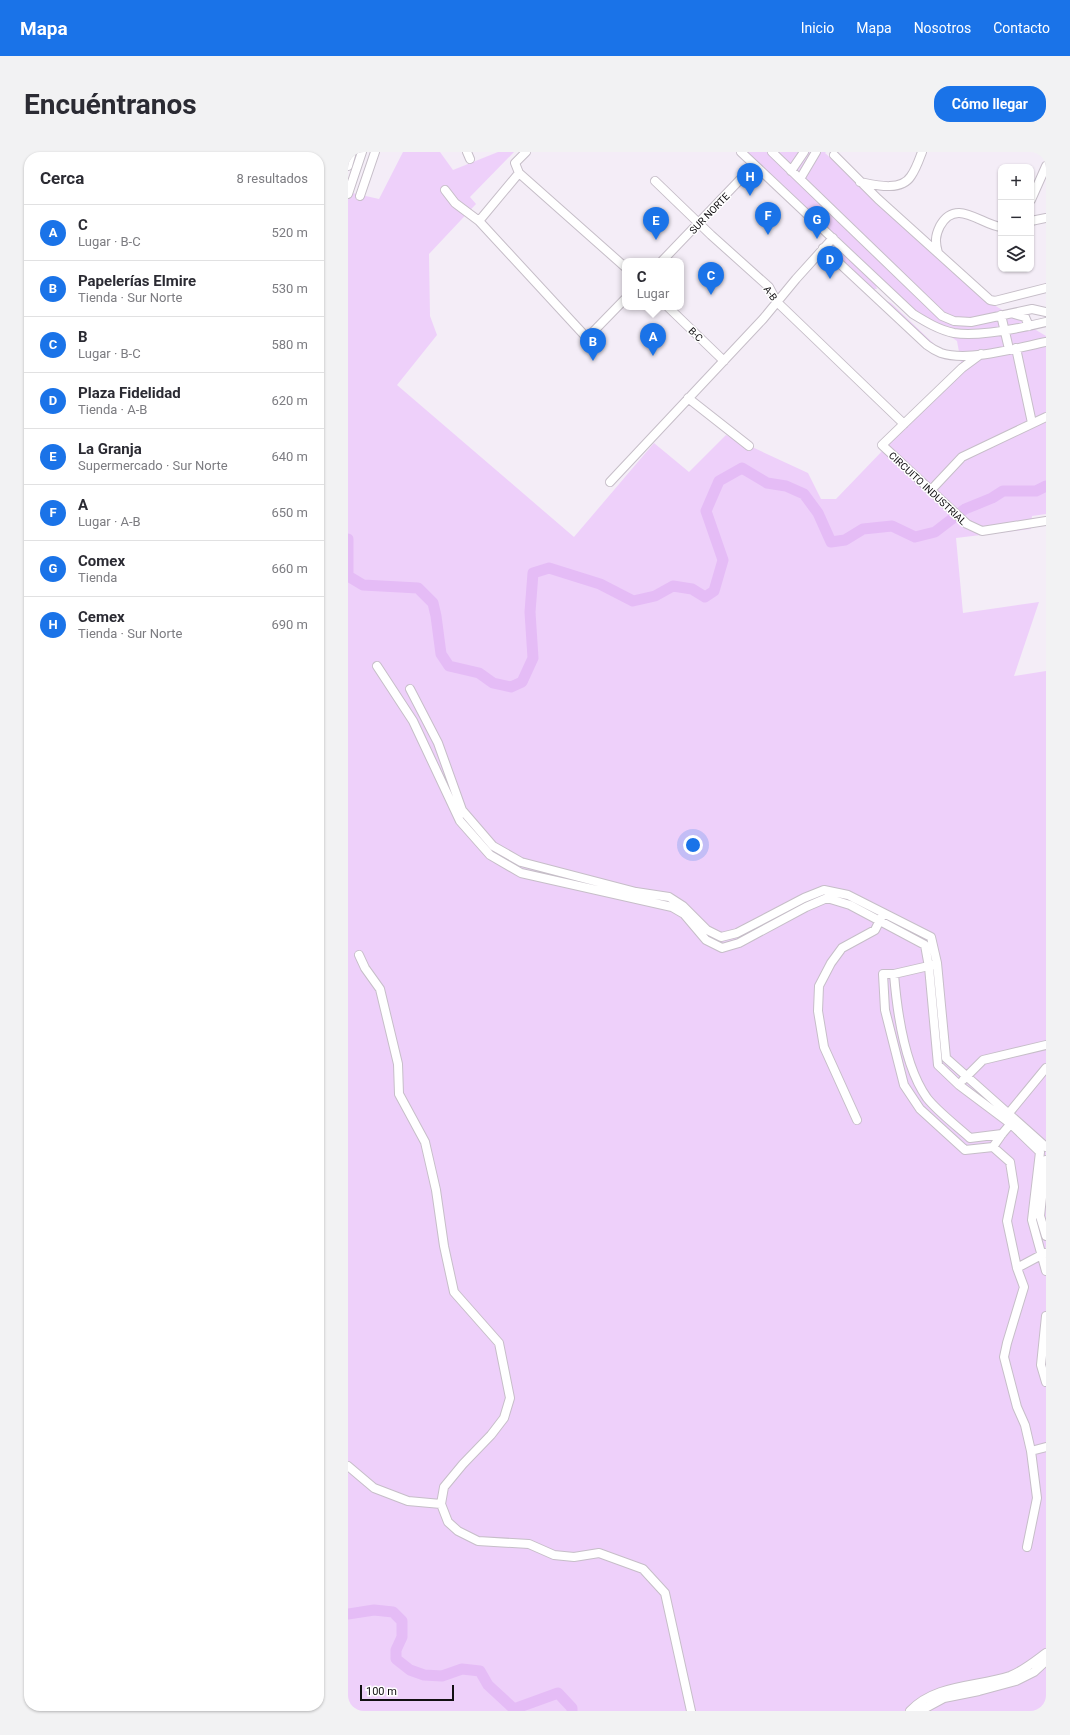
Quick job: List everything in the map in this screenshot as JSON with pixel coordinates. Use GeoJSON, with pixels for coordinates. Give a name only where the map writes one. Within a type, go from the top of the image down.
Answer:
{"type":"FeatureCollection","features":[{"type":"Feature","properties":{"kind":"street"},"geometry":{"type":"LineString","coordinates":[[348,166],[352,152]]}},
{"type":"Feature","properties":{"kind":"street"},"geometry":{"type":"LineString","coordinates":[[348,194],[362,152]]}},
{"type":"Feature","properties":{"kind":"street"},"geometry":{"type":"LineString","coordinates":[[360,196],[375,152]]}},
{"type":"Feature","properties":{"kind":"street"},"geometry":{"type":"LineString","coordinates":[[526,152],[516,163],[520,173],[622,264]]}},
{"type":"Feature","properties":{"kind":"street"},"geometry":{"type":"LineString","coordinates":[[741,152],[913,314],[930,324],[954,333],[965,334],[1005,330],[1046,322]]}},
{"type":"Feature","properties":{"kind":"street"},"geometry":{"type":"LineString","coordinates":[[772,152],[942,316],[954,321],[971,322],[1032,309],[1046,312]]}},
{"type":"Feature","properties":{"kind":"street"},"geometry":{"type":"LineString","coordinates":[[791,171],[804,152]]}},
{"type":"Feature","properties":{"kind":"street"},"geometry":{"type":"LineString","coordinates":[[800,179],[816,152]]}},
{"type":"Feature","properties":{"kind":"street"},"geometry":{"type":"LineString","coordinates":[[860,182],[888,187],[907,181],[912,176],[922,152]]}},
{"type":"Feature","properties":{"kind":"street"},"geometry":{"type":"LineString","coordinates":[[834,155],[878,199],[990,300],[995,301],[1046,288]]}},
{"type":"Feature","properties":{"kind":"street","name":"SUR NORTE"},"geometry":{"type":"LineString","coordinates":[[665,258],[754,165]]}},
{"type":"Feature","properties":{"kind":"street"},"geometry":{"type":"LineString","coordinates":[[1034,193],[1046,166]]}},
{"type":"Feature","properties":{"kind":"street"},"geometry":{"type":"LineString","coordinates":[[479,221],[520,173]]}},
{"type":"Feature","properties":{"kind":"street","name":"A-B"},"geometry":{"type":"LineString","coordinates":[[655,181],[699,224],[769,287],[777,302],[904,424]]}},
{"type":"Feature","properties":{"kind":"street"},"geometry":{"type":"LineString","coordinates":[[878,199],[888,187]]}},
{"type":"Feature","properties":{"kind":"street"},"geometry":{"type":"LineString","coordinates":[[445,190],[455,203],[479,221],[587,338],[622,302]]}},
{"type":"Feature","properties":{"kind":"street"},"geometry":{"type":"LineString","coordinates":[[938,254],[935,242],[937,232],[943,221],[951,216],[964,213],[978,218],[994,227],[998,227]]}},
{"type":"Feature","properties":{"kind":"street"},"geometry":{"type":"LineString","coordinates":[[1034,220],[1046,218]]}},
{"type":"Feature","properties":{"kind":"street"},"geometry":{"type":"LineString","coordinates":[[610,482],[724,361],[833,238]]}},
{"type":"Feature","properties":{"kind":"street"},"geometry":{"type":"LineString","coordinates":[[823,248],[927,345],[940,352],[952,355],[981,354],[1046,342]]}},
{"type":"Feature","properties":{"kind":"street","name":"B-C"},"geometry":{"type":"LineString","coordinates":[[671,310],[724,361]]}},
{"type":"Feature","properties":{"kind":"street"},"geometry":{"type":"LineString","coordinates":[[1011,313],[1025,317],[1029,326]]}},
{"type":"Feature","properties":{"kind":"street"},"geometry":{"type":"LineString","coordinates":[[1001,315],[1005,330],[1013,349],[1032,423]]}},
{"type":"Feature","properties":{"kind":"street"},"geometry":{"type":"LineString","coordinates":[[904,424],[962,368],[981,354]]}},
{"type":"Feature","properties":{"kind":"street"},"geometry":{"type":"LineString","coordinates":[[688,398],[749,446]]}},
{"type":"Feature","properties":{"kind":"street"},"geometry":{"type":"LineString","coordinates":[[931,490],[962,457],[1046,417]]}},
{"type":"Feature","properties":{"kind":"street","name":"CIRCUITO INDUSTRIAL"},"geometry":{"type":"LineString","coordinates":[[904,424],[882,445],[967,524],[982,531],[1046,521]]}},
{"type":"Feature","properties":{"kind":"street"},"geometry":{"type":"LineString","coordinates":[[377,666],[413,722],[460,821],[490,855],[521,873],[672,907],[684,914],[706,940],[722,948],[739,943],[806,907],[827,898],[850,905],[925,945],[929,967],[938,1065],[959,1085],[1011,1119],[1040,1152],[1032,1220],[1044,1254],[1046,1271]]}},
{"type":"Feature","properties":{"kind":"street"},"geometry":{"type":"LineString","coordinates":[[410,690],[438,743],[462,810],[493,846],[521,862],[636,892],[669,897],[683,906],[707,930],[721,937],[737,933],[804,898],[824,890],[848,895],[931,937],[937,963],[946,1058],[1011,1119],[1046,1147]]}},
{"type":"Feature","properties":{"kind":"street"},"geometry":{"type":"LineString","coordinates":[[857,1120],[824,1047],[818,1011],[819,986],[831,963],[842,948],[874,930],[884,913]]}},
{"type":"Feature","properties":{"kind":"street"},"geometry":{"type":"LineString","coordinates":[[359,955],[365,968],[380,989],[398,1064],[399,1094],[425,1142],[436,1190],[444,1246],[454,1292],[498,1343],[510,1398],[504,1418],[491,1435],[462,1464],[444,1487],[441,1504],[448,1522],[458,1531],[478,1541],[529,1544],[554,1555],[574,1557],[599,1553],[643,1569],[665,1593],[691,1711]]}},
{"type":"Feature","properties":{"kind":"street"},"geometry":{"type":"LineString","coordinates":[[937,963],[929,967],[894,974],[883,974],[885,1010],[904,1085],[920,1109],[965,1150],[993,1147],[1010,1162],[1014,1187],[1007,1221],[1017,1268],[1024,1287],[1004,1357],[1017,1407],[1025,1425],[1031,1451],[1037,1498],[1027,1547]]}},
{"type":"Feature","properties":{"kind":"street"},"geometry":{"type":"LineString","coordinates":[[894,974],[897,1008],[915,1078],[928,1099],[970,1138],[1002,1134]]}},
{"type":"Feature","properties":{"kind":"street"},"geometry":{"type":"LineString","coordinates":[[959,1085],[983,1060],[1046,1045]]}},
{"type":"Feature","properties":{"kind":"street"},"geometry":{"type":"LineString","coordinates":[[993,1147],[1046,1068]]}},
{"type":"Feature","properties":{"kind":"street"},"geometry":{"type":"LineString","coordinates":[[1046,1160],[1040,1216],[1046,1236]]}},
{"type":"Feature","properties":{"kind":"street"},"geometry":{"type":"LineString","coordinates":[[1017,1268],[1044,1254]]}},
{"type":"Feature","properties":{"kind":"street"},"geometry":{"type":"LineString","coordinates":[[1046,1316],[1041,1365],[1046,1382]]}},
{"type":"Feature","properties":{"kind":"street"},"geometry":{"type":"LineString","coordinates":[[1031,1451],[1046,1447]]}},
{"type":"Feature","properties":{"kind":"street"},"geometry":{"type":"LineString","coordinates":[[348,1466],[374,1488],[408,1501],[441,1504]]}},
{"type":"Feature","properties":{"kind":"street"},"geometry":{"type":"LineString","coordinates":[[1015,1677],[1046,1653]]}},
{"type":"Feature","properties":{"kind":"street"},"geometry":{"type":"LineString","coordinates":[[910,1711],[916,1704],[940,1692],[979,1691],[1015,1677],[1034,1672],[1046,1661]]}},
{"type":"Feature","properties":{"kind":"street"},"geometry":{"type":"LineString","coordinates":[[920,1711],[954,1692]]}},
{"type":"Feature","properties":{"kind":"shaded area"},"geometry":{"type":"Polygon","coordinates":[[[403,152],[440,152],[453,170],[498,152],[514,152],[470,197],[476,204],[429,254],[430,316],[437,335],[397,385],[574,537],[654,443],[689,472],[726,435],[808,473],[821,499],[836,499],[962,368],[957,341],[921,316],[742,152],[826,152],[825,153],[994,305],[1046,336],[1046,514],[1032,516],[1031,529],[956,538],[963,613],[1039,602],[1014,676],[1046,671],[1046,1711],[348,1711],[348,192],[379,199],[403,152]]]}},
{"type":"Feature","properties":{"kind":"shaded area"},"geometry":{"type":"Polygon","coordinates":[[[843,253],[875,283],[877,289],[870,289],[839,258],[838,255],[843,253]]]}},
{"type":"Feature","properties":{"kind":"shaded area"},"geometry":{"type":"Polygon","coordinates":[[[879,297],[891,303],[934,344],[925,339],[879,297]]]}},
{"type":"Feature","properties":{"kind":"waterway"},"geometry":{"type":"LineString","coordinates":[[348,539],[348,576],[363,585],[418,588],[433,603],[441,654],[449,666],[479,673],[493,683],[511,687],[522,682],[533,658],[530,612],[533,573],[549,568],[600,584],[633,601],[655,596],[673,586],[692,589],[705,597],[714,591],[723,560],[706,511],[719,481],[742,468],[767,483],[786,486],[804,494],[818,513],[831,542],[845,540],[863,529],[892,526],[915,537],[935,532],[965,509],[992,498],[1003,491],[1036,491],[1046,486]]}},
{"type":"Feature","properties":{"kind":"waterway"},"geometry":{"type":"LineString","coordinates":[[348,1614],[374,1610],[393,1612],[402,1621],[402,1637],[396,1650],[396,1659],[410,1670],[424,1675],[442,1676],[462,1669],[480,1671],[488,1685],[514,1709],[558,1693],[572,1708],[572,1711]]}},
{"type":"Feature","properties":{"kind":"place","name":"Cemex"},"geometry":{"type":"Point","coordinates":[750,196]}},
{"type":"Feature","properties":{"kind":"place","name":"A"},"geometry":{"type":"Point","coordinates":[768,235]}},
{"type":"Feature","properties":{"kind":"place","name":"Comex"},"geometry":{"type":"Point","coordinates":[817,239]}},
{"type":"Feature","properties":{"kind":"place","name":"La Granja"},"geometry":{"type":"Point","coordinates":[656,240]}},
{"type":"Feature","properties":{"kind":"place","name":"Plaza Fidelidad"},"geometry":{"type":"Point","coordinates":[830,279]}},
{"type":"Feature","properties":{"kind":"place","name":"B"},"geometry":{"type":"Point","coordinates":[711,295]}},
{"type":"Feature","properties":{"kind":"place","name":"C"},"geometry":{"type":"Point","coordinates":[653,356]}},
{"type":"Feature","properties":{"kind":"place","name":"Papelerías Elmire"},"geometry":{"type":"Point","coordinates":[593,361]}}]}
